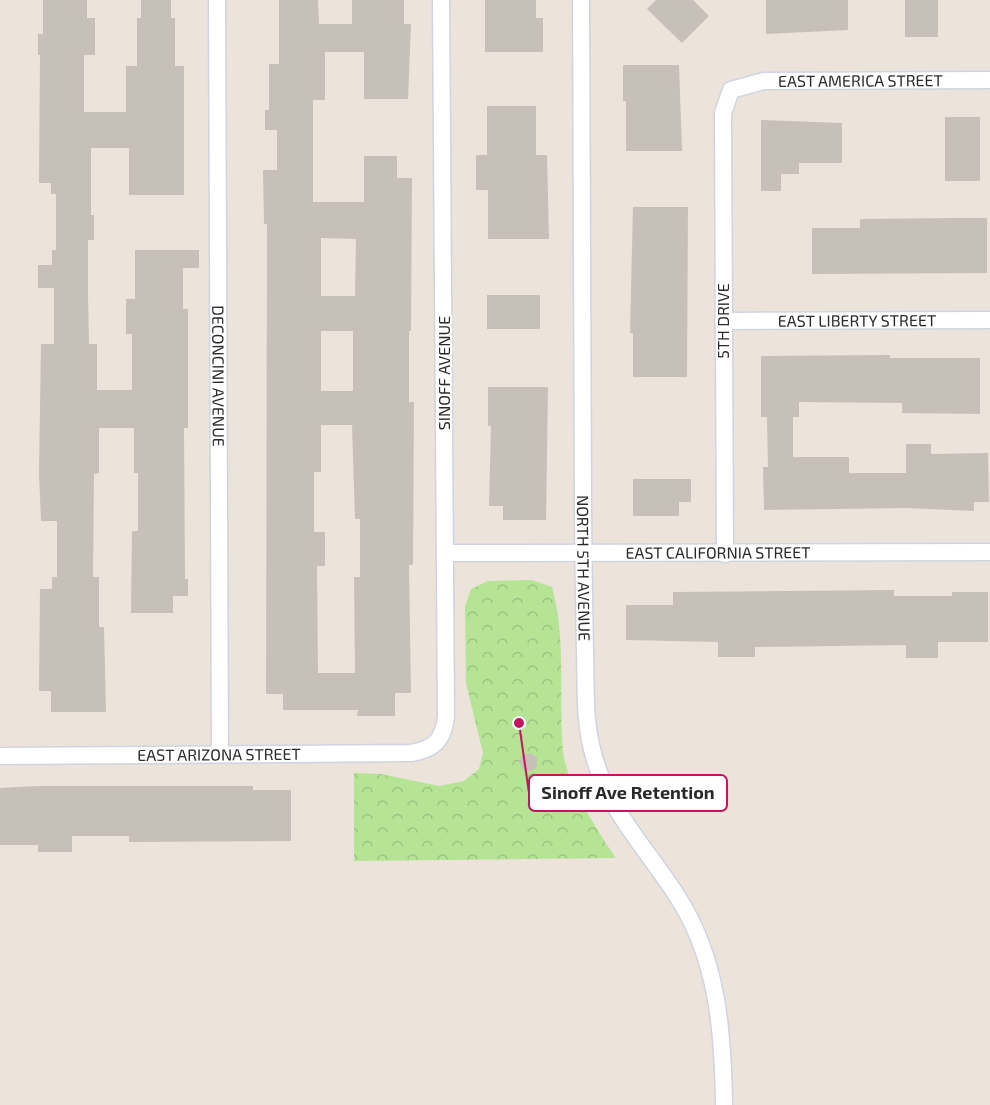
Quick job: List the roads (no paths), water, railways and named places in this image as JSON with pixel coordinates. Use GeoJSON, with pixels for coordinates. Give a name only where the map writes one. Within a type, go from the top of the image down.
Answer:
{"type":"FeatureCollection","features":[{"type":"Feature","properties":{"kind":"street","name":"DECONCINI AVENUE"},"geometry":{"type":"LineString","coordinates":[[217,0],[220,754]]}},
{"type":"Feature","properties":{"kind":"street","name":"SINOFF AVENUE"},"geometry":{"type":"LineString","coordinates":[[437,743],[442,737],[446,717],[441,0]]}},
{"type":"Feature","properties":{"kind":"street","name":"NORTH 5TH AVENUE"},"geometry":{"type":"LineString","coordinates":[[580,0],[583,554],[587,708],[591,748],[604,786],[629,832],[678,897],[698,936],[713,979],[720,1013],[724,1105]]}},
{"type":"Feature","properties":{"kind":"street","name":"EAST AMERICA STREET"},"geometry":{"type":"LineString","coordinates":[[731,90],[764,81],[990,80]]}},
{"type":"Feature","properties":{"kind":"street","name":"5TH DRIVE"},"geometry":{"type":"LineString","coordinates":[[725,554],[723,113],[731,90]]}},
{"type":"Feature","properties":{"kind":"street","name":"EAST LIBERTY STREET"},"geometry":{"type":"LineString","coordinates":[[723,321],[990,320]]}},
{"type":"Feature","properties":{"kind":"street","name":"EAST CALIFORNIA STREET"},"geometry":{"type":"LineString","coordinates":[[445,553],[990,552]]}},
{"type":"Feature","properties":{"kind":"street","name":"EAST ARIZONA STREET"},"geometry":{"type":"LineString","coordinates":[[0,756],[411,753],[423,751],[437,743]]}},
{"type":"Feature","properties":{"kind":"place","name":"Sinoff Ave Retention"},"geometry":{"type":"Point","coordinates":[519,723]}}]}
